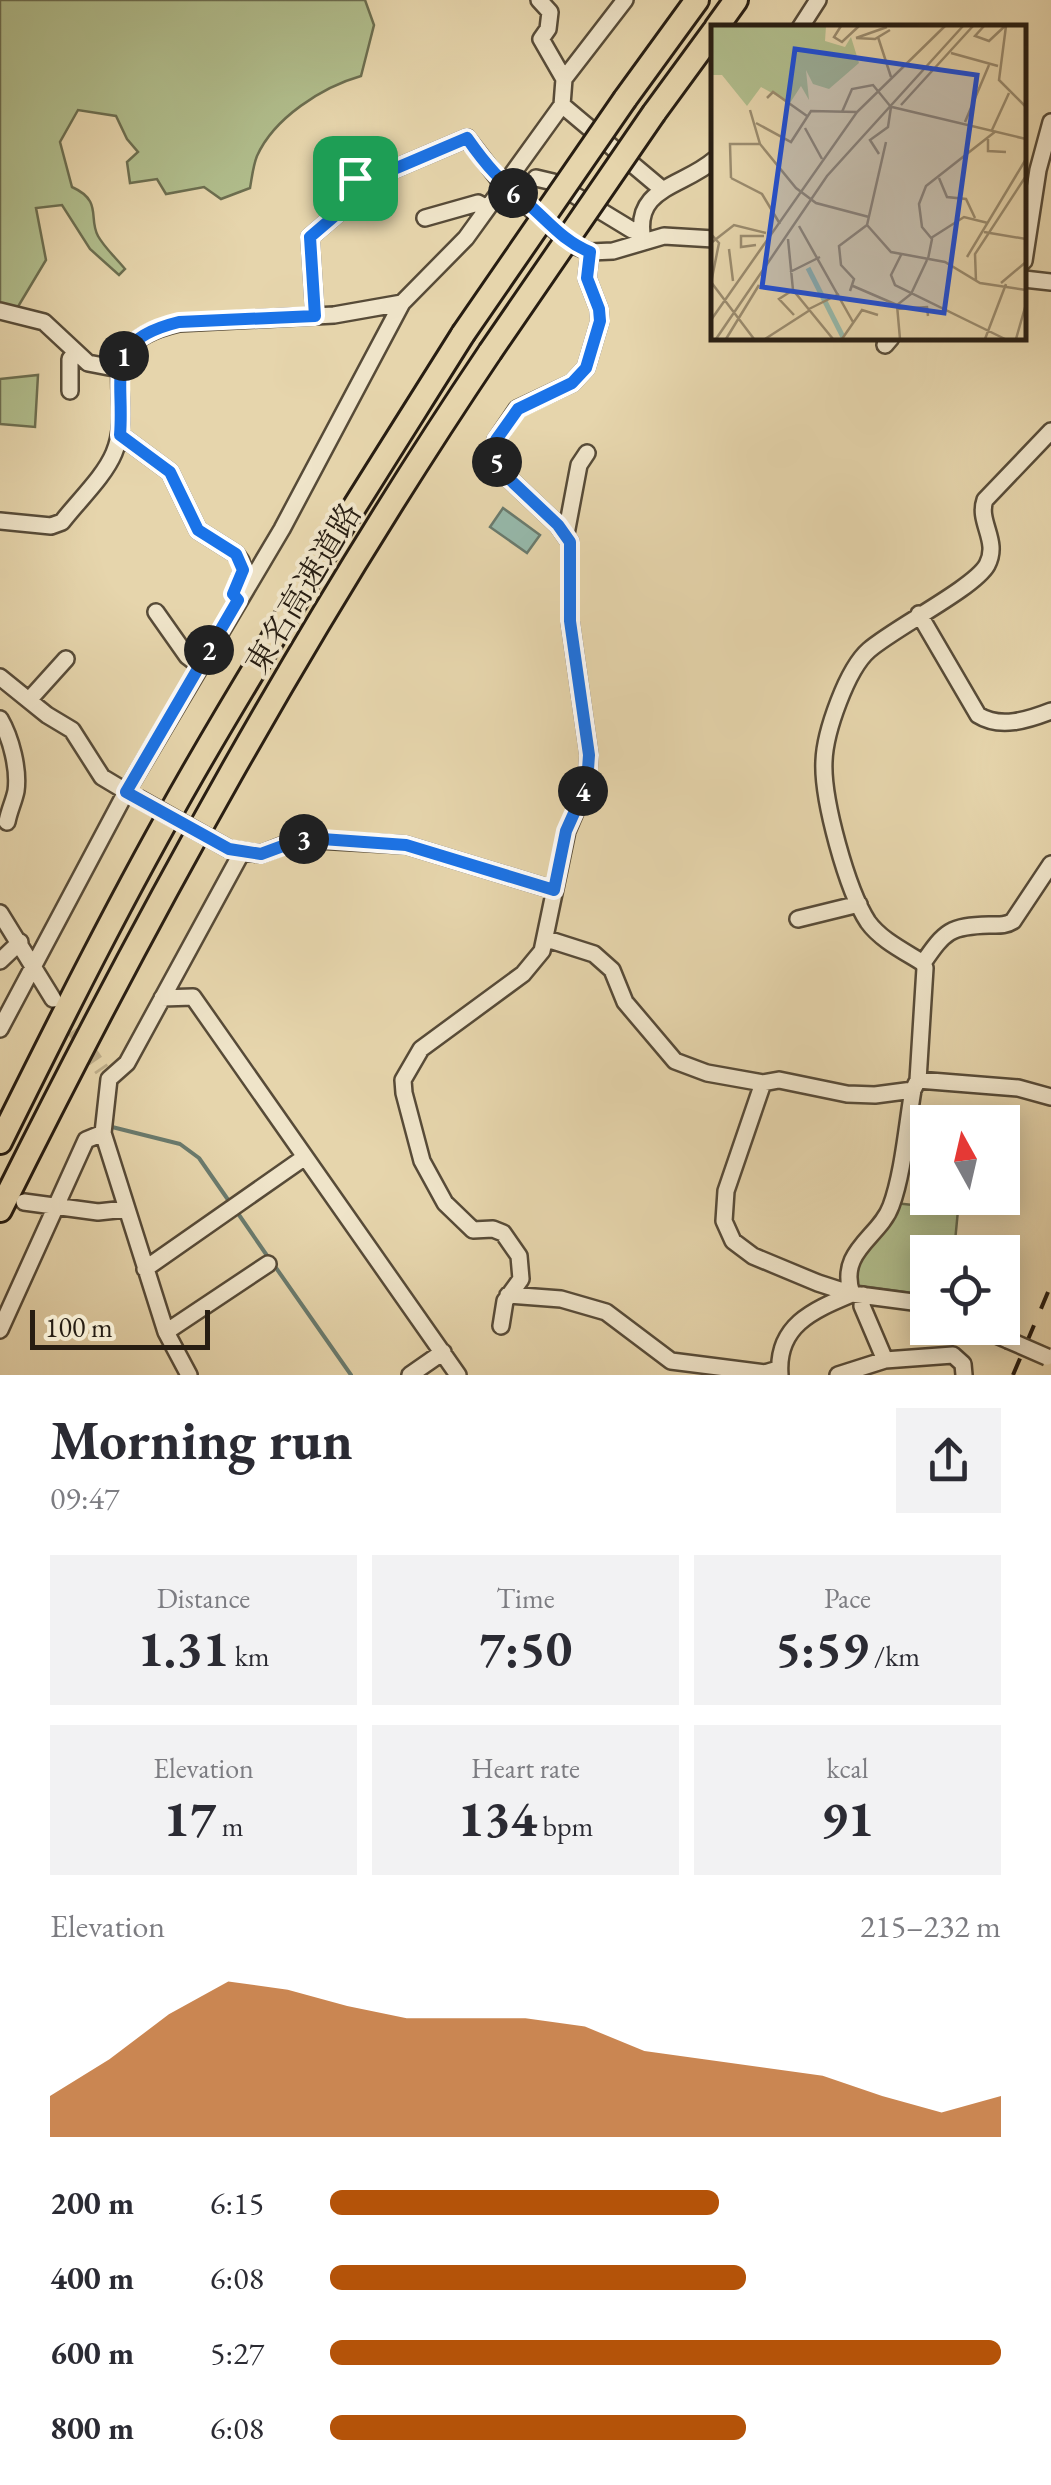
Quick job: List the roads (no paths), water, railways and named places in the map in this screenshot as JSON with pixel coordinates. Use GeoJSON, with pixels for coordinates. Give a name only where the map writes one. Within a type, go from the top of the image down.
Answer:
{"type":"FeatureCollection","features":[{"type":"Feature","properties":{"kind":"highway","name":"東名高速道路"},"geometry":{"type":"LineString","coordinates":[[0,1142],[94,954],[192,775],[352,509],[464,334],[697,0]]}},
{"type":"Feature","properties":{"kind":"highway","name":"東名高速道路"},"geometry":{"type":"LineString","coordinates":[[718,25],[736,0]]}},
{"type":"Feature","properties":{"kind":"highway","name":"東名高速道路"},"geometry":{"type":"LineString","coordinates":[[0,1210],[122,968],[222,788],[418,460],[711,35]]}},
{"type":"Feature","properties":{"kind":"street"},"geometry":{"type":"LineString","coordinates":[[539,0],[550,12],[548,28],[541,39],[564,78]]}},
{"type":"Feature","properties":{"kind":"street"},"geometry":{"type":"LineString","coordinates":[[0,1030],[200,666],[282,530],[402,303],[466,238],[562,105],[564,78],[625,0]]}},
{"type":"Feature","properties":{"kind":"street"},"geometry":{"type":"LineString","coordinates":[[802,25],[818,0]]}},
{"type":"Feature","properties":{"kind":"street"},"geometry":{"type":"LineString","coordinates":[[562,105],[663,190]]}},
{"type":"Feature","properties":{"kind":"street"},"geometry":{"type":"LineString","coordinates":[[1026,248],[1038,170],[1051,122]]}},
{"type":"Feature","properties":{"kind":"street"},"geometry":{"type":"LineString","coordinates":[[315,316],[310,237],[352,201],[355,178],[380,175],[467,138],[503,185],[571,244],[590,252],[613,251],[638,235]]}},
{"type":"Feature","properties":{"kind":"street"},"geometry":{"type":"LineString","coordinates":[[638,235],[646,205],[663,190],[711,162]]}},
{"type":"Feature","properties":{"kind":"street"},"geometry":{"type":"LineString","coordinates":[[536,178],[553,182],[638,235],[711,240]]}},
{"type":"Feature","properties":{"kind":"street"},"geometry":{"type":"LineString","coordinates":[[426,218],[478,203],[487,208]]}},
{"type":"Feature","properties":{"kind":"street"},"geometry":{"type":"LineString","coordinates":[[501,1326],[508,1295],[521,1278],[519,1256],[502,1233],[493,1229],[473,1230],[435,1188],[422,1161],[404,1080],[421,1049],[523,974],[542,951],[566,831],[587,784],[589,755],[570,621],[570,542],[502,472],[494,454],[496,440],[518,409],[572,383],[586,368],[600,321],[587,278],[590,252]]}},
{"type":"Feature","properties":{"kind":"street"},"geometry":{"type":"LineString","coordinates":[[1026,279],[1051,282]]}},
{"type":"Feature","properties":{"kind":"street"},"geometry":{"type":"LineString","coordinates":[[0,521],[51,526],[62,522],[113,456],[120,435],[119,369],[126,353],[138,339],[158,328],[179,322],[315,316],[402,303]]}},
{"type":"Feature","properties":{"kind":"street"},"geometry":{"type":"LineString","coordinates":[[0,311],[44,322],[88,364],[119,369]]}},
{"type":"Feature","properties":{"kind":"street"},"geometry":{"type":"LineString","coordinates":[[70,391],[70,359],[74,353]]}},
{"type":"Feature","properties":{"kind":"street"},"geometry":{"type":"LineString","coordinates":[[885,1360],[858,1294],[849,1285],[854,1255],[891,1207],[916,1085],[925,968],[877,933],[858,904],[831,816],[824,778],[827,741],[852,669],[868,650],[984,569],[992,546],[981,510],[1051,431]]}},
{"type":"Feature","properties":{"kind":"street"},"geometry":{"type":"LineString","coordinates":[[120,435],[170,472],[198,530],[236,554],[243,570],[233,594],[238,600]]}},
{"type":"Feature","properties":{"kind":"street"},"geometry":{"type":"LineString","coordinates":[[566,534],[579,465],[588,453]]}},
{"type":"Feature","properties":{"kind":"street"},"geometry":{"type":"LineString","coordinates":[[156,612],[187,656],[200,666]]}},
{"type":"Feature","properties":{"kind":"street"},"geometry":{"type":"LineString","coordinates":[[919,614],[978,715],[989,722],[1004,722],[1051,712]]}},
{"type":"Feature","properties":{"kind":"street"},"geometry":{"type":"LineString","coordinates":[[28,700],[66,659]]}},
{"type":"Feature","properties":{"kind":"street"},"geometry":{"type":"LineString","coordinates":[[0,677],[72,730],[102,777],[236,851],[261,854],[299,840],[406,845],[554,890]]}},
{"type":"Feature","properties":{"kind":"street"},"geometry":{"type":"LineString","coordinates":[[0,719],[14,760],[16,794],[7,822]]}},
{"type":"Feature","properties":{"kind":"street"},"geometry":{"type":"LineString","coordinates":[[181,1372],[102,1133],[106,1074],[127,1063],[236,851]]}},
{"type":"Feature","properties":{"kind":"street"},"geometry":{"type":"LineString","coordinates":[[922,963],[950,930],[1013,921],[1051,864]]}},
{"type":"Feature","properties":{"kind":"street"},"geometry":{"type":"LineString","coordinates":[[798,919],[858,904]]}},
{"type":"Feature","properties":{"kind":"street"},"geometry":{"type":"LineString","coordinates":[[0,913],[53,999]]}},
{"type":"Feature","properties":{"kind":"street"},"geometry":{"type":"LineString","coordinates":[[546,939],[594,954],[612,970],[626,1002],[653,1038],[675,1061],[707,1073],[763,1083],[779,1080],[847,1094],[875,1095],[916,1085],[1018,1088],[1051,1098]]}},
{"type":"Feature","properties":{"kind":"street"},"geometry":{"type":"LineString","coordinates":[[0,961],[20,942]]}},
{"type":"Feature","properties":{"kind":"street"},"geometry":{"type":"LineString","coordinates":[[162,998],[193,997],[458,1375]]}},
{"type":"Feature","properties":{"kind":"street"},"geometry":{"type":"LineString","coordinates":[[763,1083],[726,1191],[724,1220],[728,1232],[741,1249],[753,1256],[858,1294],[910,1301]]}},
{"type":"Feature","properties":{"kind":"street"},"geometry":{"type":"LineString","coordinates":[[0,1330],[86,1140],[102,1133]]}},
{"type":"Feature","properties":{"kind":"street"},"geometry":{"type":"LineString","coordinates":[[145,1268],[305,1157]]}},
{"type":"Feature","properties":{"kind":"street"},"geometry":{"type":"LineString","coordinates":[[24,1202],[98,1212],[126,1209]]}},
{"type":"Feature","properties":{"kind":"street"},"geometry":{"type":"LineString","coordinates":[[166,1332],[268,1264]]}},
{"type":"Feature","properties":{"kind":"street"},"geometry":{"type":"LineString","coordinates":[[508,1295],[561,1299],[606,1312],[671,1360],[765,1373],[779,1372],[788,1339],[800,1318],[858,1294]]}},
{"type":"Feature","properties":{"kind":"street"},"geometry":{"type":"LineString","coordinates":[[1019,1345],[1049,1358]]}},
{"type":"Feature","properties":{"kind":"street"},"geometry":{"type":"LineString","coordinates":[[410,1375],[443,1352]]}},
{"type":"Feature","properties":{"kind":"street"},"geometry":{"type":"LineString","coordinates":[[838,1375],[885,1360],[953,1355],[962,1364],[964,1375]]}},
{"type":"Feature","properties":{"kind":"waterway"},"geometry":{"type":"LineString","coordinates":[[112,1127],[180,1144],[199,1158],[231,1204]]}},
{"type":"Feature","properties":{"kind":"waterway"},"geometry":{"type":"LineString","coordinates":[[237,1212],[268,1257]]}},
{"type":"Feature","properties":{"kind":"waterway"},"geometry":{"type":"LineString","coordinates":[[274,1265],[351,1375]]}},
{"type":"Feature","properties":{"kind":"tunnel"},"geometry":{"type":"LineString","coordinates":[[61,1011],[102,1070]]}},
{"type":"Feature","properties":{"kind":"railway"},"geometry":{"type":"LineString","coordinates":[[1013,1375],[1051,1285]]}}]}
